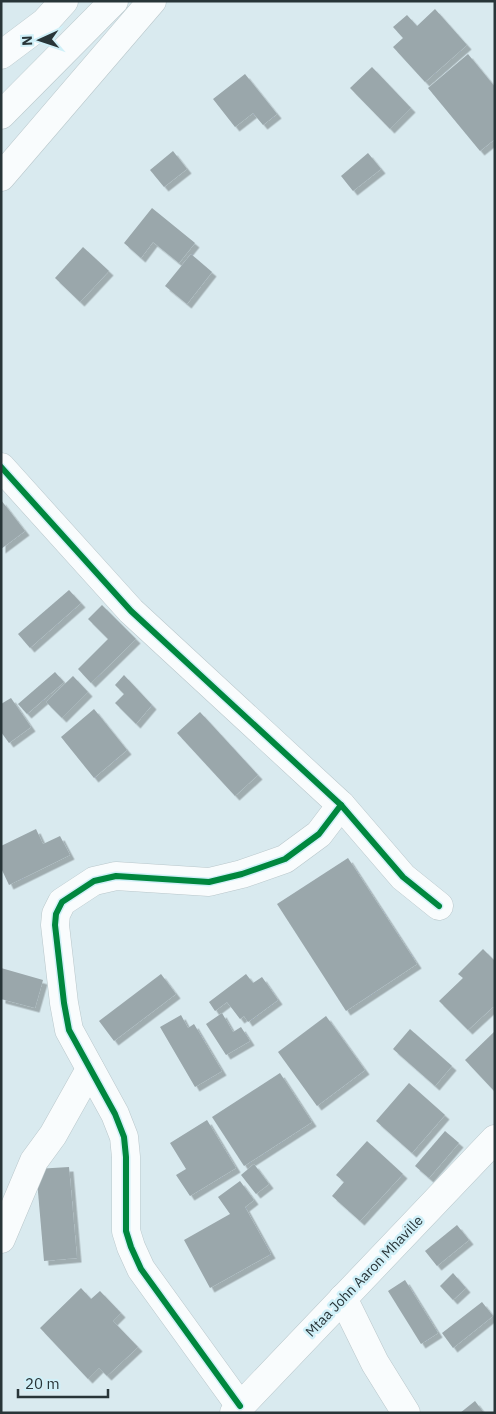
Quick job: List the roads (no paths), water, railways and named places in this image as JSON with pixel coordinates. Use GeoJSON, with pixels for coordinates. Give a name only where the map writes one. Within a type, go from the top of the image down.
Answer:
{"type":"FeatureCollection","features":[{"type":"Feature","properties":{"kind":"main road"},"geometry":{"type":"LineString","coordinates":[[1,54],[45,22],[64,1]]}},
{"type":"Feature","properties":{"kind":"main road"},"geometry":{"type":"LineString","coordinates":[[1,115],[114,1]]}},
{"type":"Feature","properties":{"kind":"main road"},"geometry":{"type":"LineString","coordinates":[[1,177],[152,1]]}},
{"type":"Feature","properties":{"kind":"main road"},"geometry":{"type":"LineString","coordinates":[[1,467],[131,611],[341,805],[403,877],[439,906]]}},
{"type":"Feature","properties":{"kind":"main road"},"geometry":{"type":"LineString","coordinates":[[237,1409],[141,1269],[131,1247],[126,1231],[126,1157],[124,1137],[115,1114],[70,1030],[64,1002],[55,925],[56,914],[62,902],[94,881],[116,876],[209,882],[251,871],[285,858],[319,834],[341,805]]}},
{"type":"Feature","properties":{"kind":"main road"},"geometry":{"type":"LineString","coordinates":[[1,1239],[34,1162],[53,1134],[90,1069]]}},
{"type":"Feature","properties":{"kind":"main road","name":"Mtaa John Aaron Mhaville"},"geometry":{"type":"LineString","coordinates":[[237,1409],[495,1139]]}},
{"type":"Feature","properties":{"kind":"main road"},"geometry":{"type":"LineString","coordinates":[[343,1298],[375,1364],[406,1413]]}}]}
